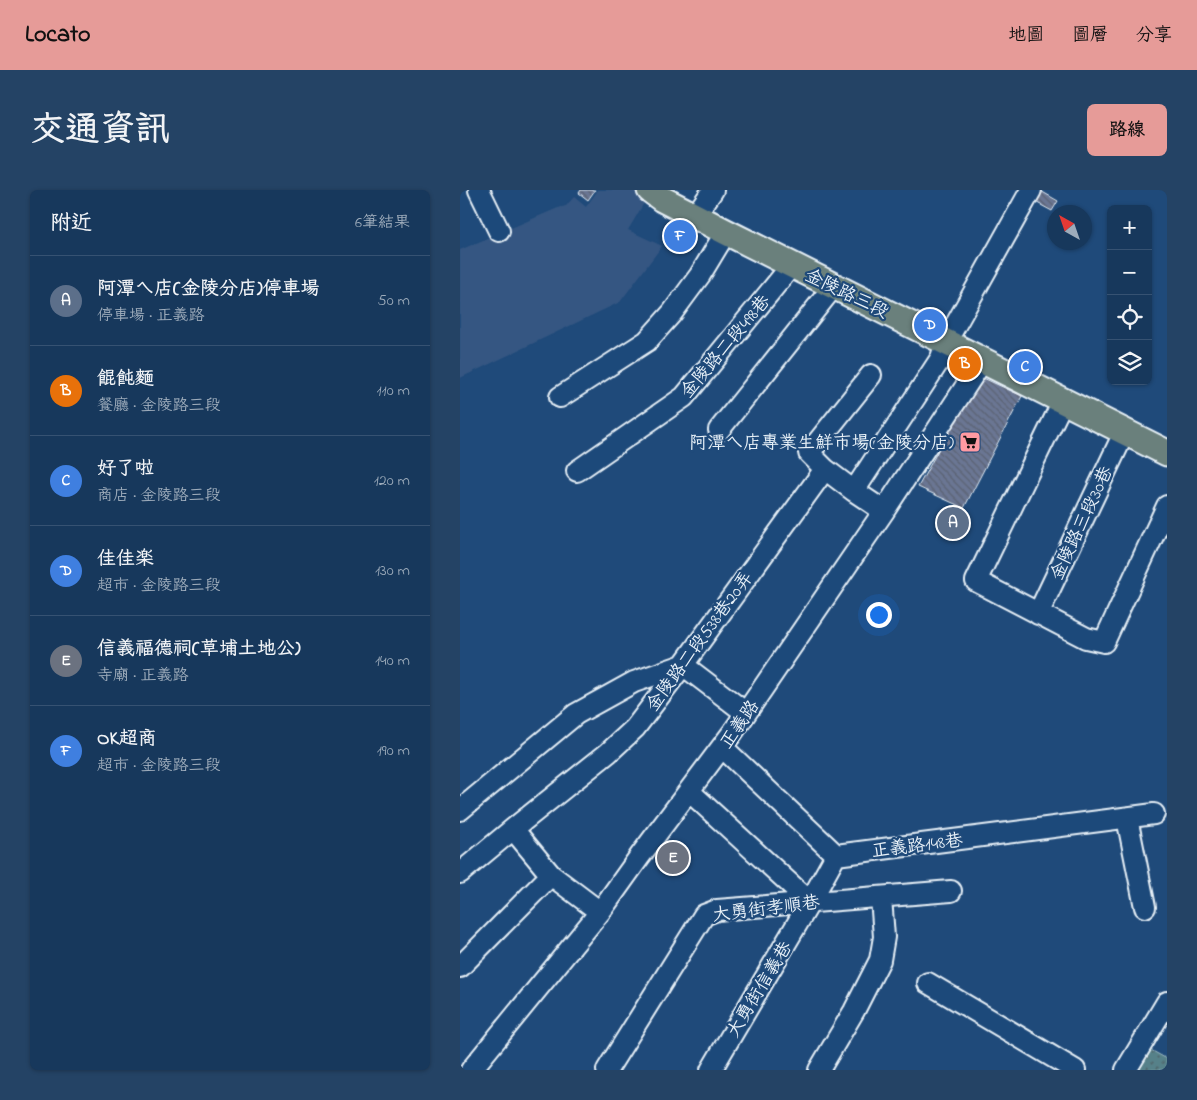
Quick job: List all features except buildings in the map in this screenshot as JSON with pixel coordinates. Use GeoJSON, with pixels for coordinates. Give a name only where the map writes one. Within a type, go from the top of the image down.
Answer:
{"type":"FeatureCollection","features":[{"type":"Feature","properties":{"kind":"main road","name":"金陵路三段"},"geometry":{"type":"LineString","coordinates":[[656,194],[726,232],[1167,453]]}},
{"type":"Feature","properties":{"kind":"street"},"geometry":{"type":"LineString","coordinates":[[479,190],[498,231]]}},
{"type":"Feature","properties":{"kind":"street"},"geometry":{"type":"LineString","coordinates":[[695,216],[713,190]]}},
{"type":"Feature","properties":{"kind":"street"},"geometry":{"type":"LineString","coordinates":[[854,491],[941,358],[946,342],[1031,190]]}},
{"type":"Feature","properties":{"kind":"street"},"geometry":{"type":"LineString","coordinates":[[560,397],[647,342],[672,313],[700,275],[726,232]]}},
{"type":"Feature","properties":{"kind":"street","name":"金陵路二段498巷"},"geometry":{"type":"LineString","coordinates":[[578,471],[684,397],[792,265]]}},
{"type":"Feature","properties":{"kind":"street"},"geometry":{"type":"LineString","coordinates":[[719,430],[834,286]]}},
{"type":"Feature","properties":{"kind":"street","name":"正義路"},"geometry":{"type":"LineString","coordinates":[[470,1070],[600,912],[722,747],[884,510],[983,360]]}},
{"type":"Feature","properties":{"kind":"street"},"geometry":{"type":"LineString","coordinates":[[871,375],[809,453],[825,469],[854,491],[884,510]]}},
{"type":"Feature","properties":{"kind":"street"},"geometry":{"type":"LineString","coordinates":[[1063,401],[976,581],[1086,638],[1104,642],[1167,506]]}},
{"type":"Feature","properties":{"kind":"street","name":"金陵路三段30巷"},"geometry":{"type":"LineString","coordinates":[[1038,614],[1124,432]]}},
{"type":"Feature","properties":{"kind":"street","name":"金陵路二段538巷20弄"},"geometry":{"type":"LineString","coordinates":[[460,873],[608,753],[635,728],[825,469]]}},
{"type":"Feature","properties":{"kind":"street"},"geometry":{"type":"LineString","coordinates":[[460,810],[576,714],[634,682],[683,665],[746,713]]}},
{"type":"Feature","properties":{"kind":"street"},"geometry":{"type":"LineString","coordinates":[[722,747],[836,855]]}},
{"type":"Feature","properties":{"kind":"street"},"geometry":{"type":"LineString","coordinates":[[689,791],[810,902]]}},
{"type":"Feature","properties":{"kind":"street","name":"正義路148巷"},"geometry":{"type":"LineString","coordinates":[[836,855],[1154,814]]}},
{"type":"Feature","properties":{"kind":"street"},"geometry":{"type":"LineString","coordinates":[[1127,818],[1145,906]]}},
{"type":"Feature","properties":{"kind":"street"},"geometry":{"type":"LineString","coordinates":[[513,829],[551,875],[600,912]]}},
{"type":"Feature","properties":{"kind":"street","name":"大勇街信義巷"},"geometry":{"type":"LineString","coordinates":[[711,1070],[836,855]]}},
{"type":"Feature","properties":{"kind":"street"},"geometry":{"type":"LineString","coordinates":[[460,967],[551,875]]}},
{"type":"Feature","properties":{"kind":"street","name":"大勇街孝順巷"},"geometry":{"type":"LineString","coordinates":[[607,1070],[704,915],[717,910],[952,891]]}},
{"type":"Feature","properties":{"kind":"street"},"geometry":{"type":"LineString","coordinates":[[819,1070],[854,1011],[880,960],[884,938],[881,897]]}},
{"type":"Feature","properties":{"kind":"street"},"geometry":{"type":"LineString","coordinates":[[928,982],[1075,1070]]}},
{"type":"Feature","properties":{"kind":"street"},"geometry":{"type":"LineString","coordinates":[[1126,1070],[1167,1002]]}},
{"type":"Feature","properties":{"kind":"shaded area"},"geometry":{"type":"Polygon","coordinates":[[[598,190],[635,190],[647,198],[628,230],[662,246],[620,302],[460,378],[460,250],[566,206],[574,197],[586,207],[598,190]]]}},
{"type":"Feature","properties":{"kind":"green space"},"geometry":{"type":"Polygon","coordinates":[[[1149,1049],[1167,1059],[1167,1070],[1137,1070],[1149,1049]]]}},
{"type":"Feature","properties":{"kind":"place","name":"OK超商"},"geometry":{"type":"Point","coordinates":[680,236]}},
{"type":"Feature","properties":{"kind":"place","name":"佳佳楽"},"geometry":{"type":"Point","coordinates":[930,325]}},
{"type":"Feature","properties":{"kind":"place","name":"餛飩麵"},"geometry":{"type":"Point","coordinates":[965,364]}},
{"type":"Feature","properties":{"kind":"place","name":"好了啦"},"geometry":{"type":"Point","coordinates":[1025,367]}},
{"type":"Feature","properties":{"kind":"place","name":"阿潭ㄟ店專業生鮮市場(金陵分店)"},"geometry":{"type":"Point","coordinates":[970,442]}},
{"type":"Feature","properties":{"kind":"place","name":"阿潭ㄟ店(金陵分店)停車場"},"geometry":{"type":"Point","coordinates":[953,523]}},
{"type":"Feature","properties":{"kind":"place","name":"信義福德祠(草埔土地公)"},"geometry":{"type":"Point","coordinates":[673,858]}}]}
